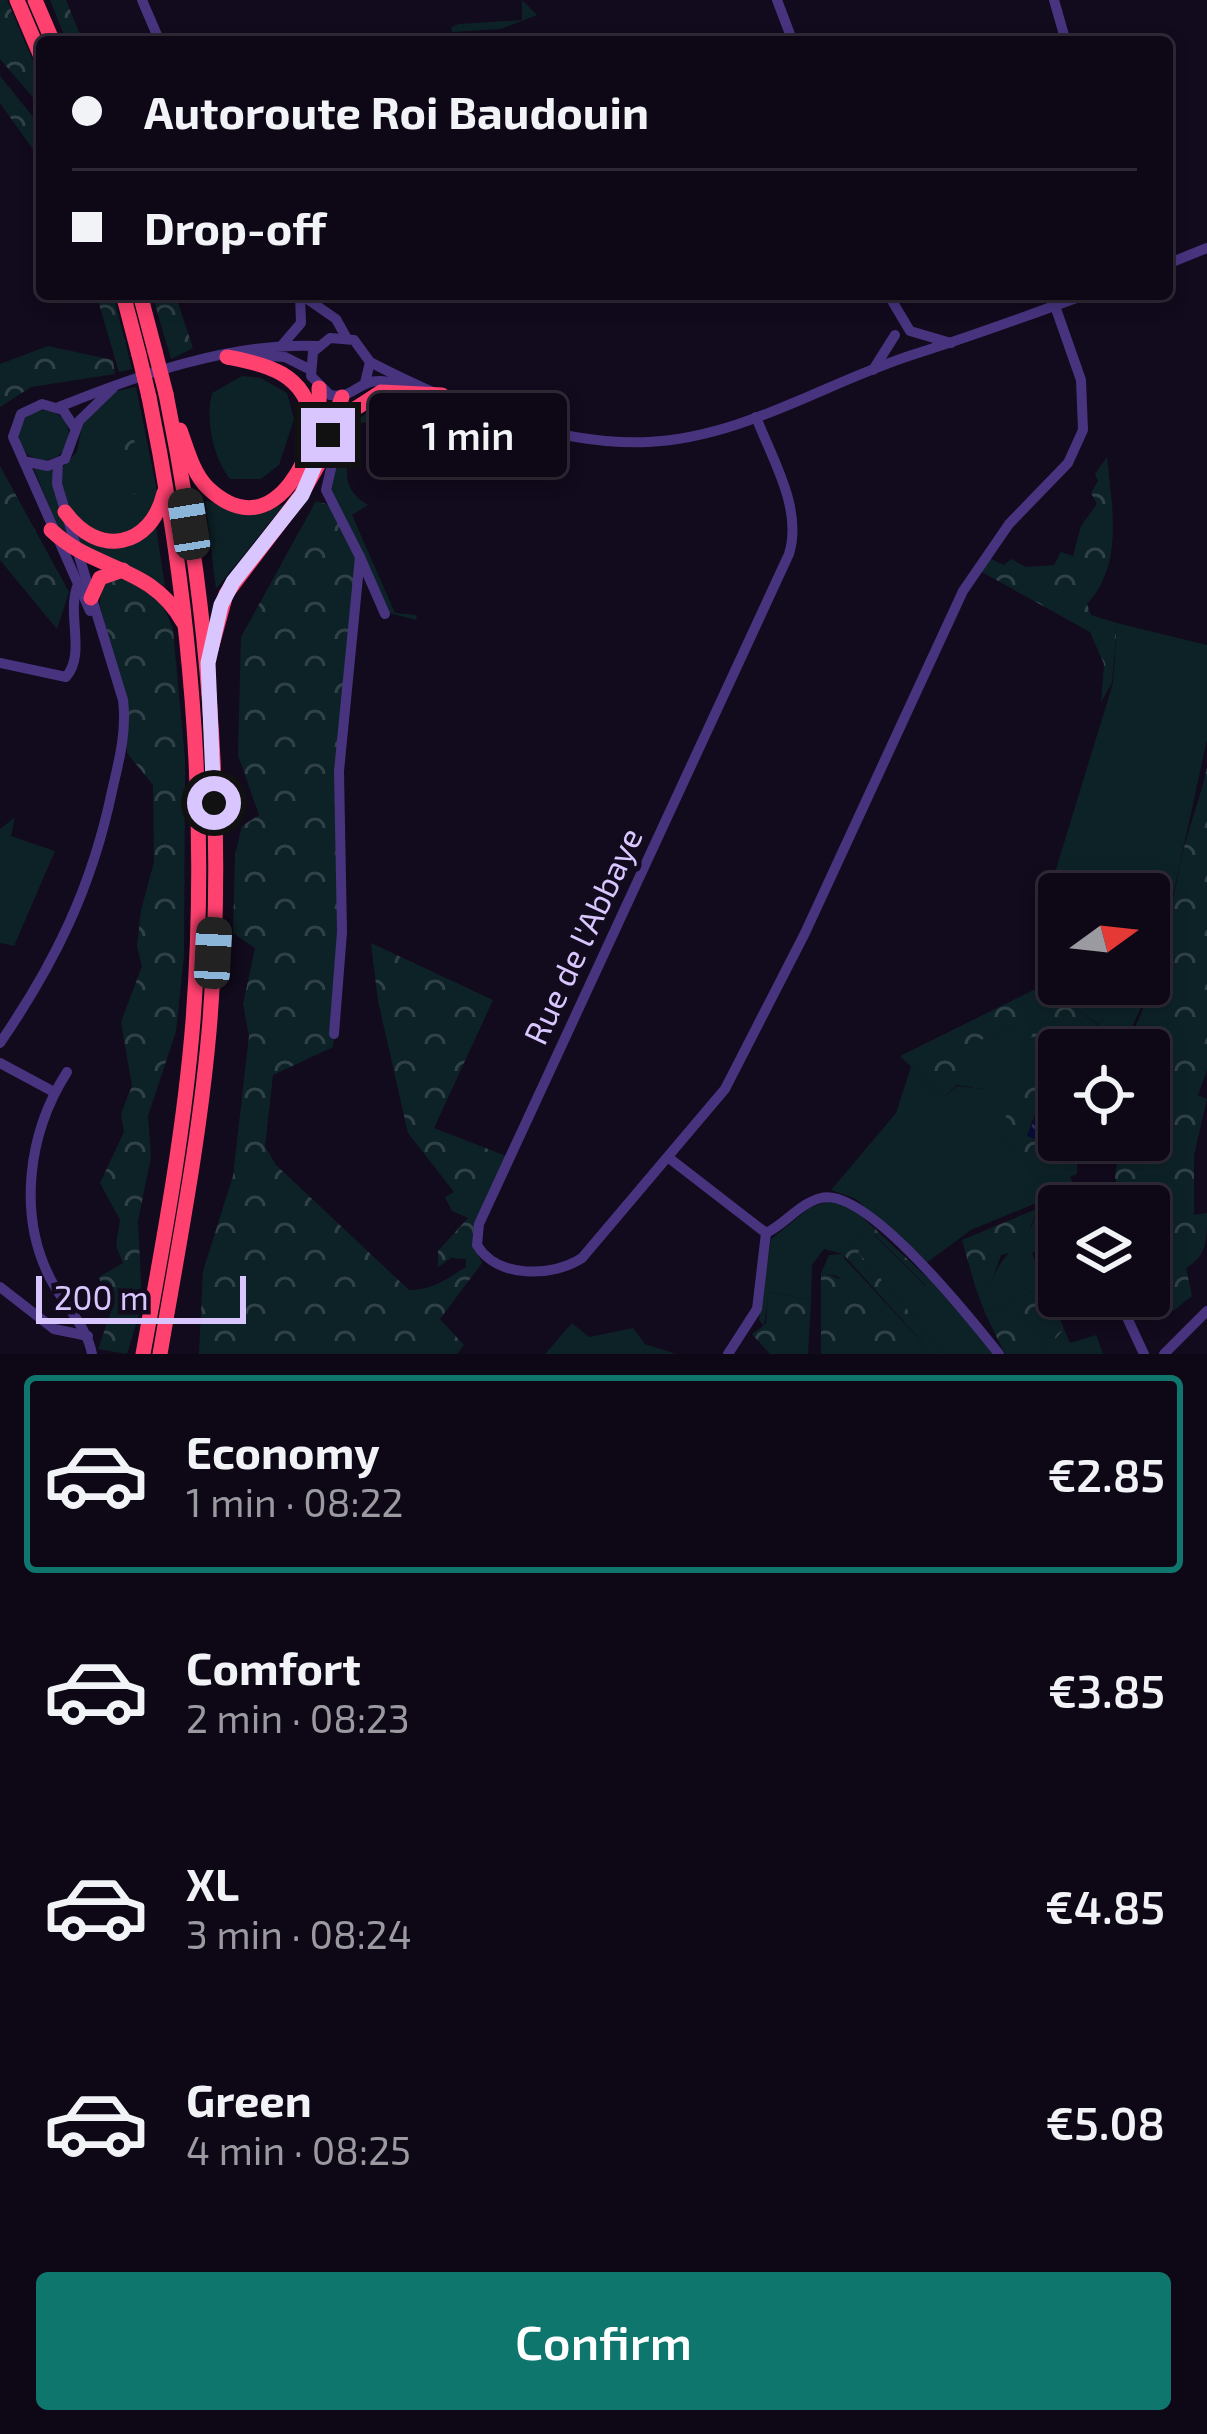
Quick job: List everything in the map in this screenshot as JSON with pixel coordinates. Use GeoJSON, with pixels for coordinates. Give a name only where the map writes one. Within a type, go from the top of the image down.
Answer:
{"type":"FeatureCollection","features":[{"type":"Feature","properties":{"kind":"highway"},"geometry":{"type":"LineString","coordinates":[[17,0],[36,45]]}},
{"type":"Feature","properties":{"kind":"highway"},"geometry":{"type":"LineString","coordinates":[[35,0],[50,36]]}},
{"type":"Feature","properties":{"kind":"highway"},"geometry":{"type":"LineString","coordinates":[[125,300],[147,353]]}},
{"type":"Feature","properties":{"kind":"highway"},"geometry":{"type":"LineString","coordinates":[[141,300],[208,663],[216,838],[209,1021],[190,1179],[160,1354]]}},
{"type":"Feature","properties":{"kind":"highway"},"geometry":{"type":"LineString","coordinates":[[227,357],[268,366],[297,385],[310,412],[313,461]]}},
{"type":"Feature","properties":{"kind":"highway"},"geometry":{"type":"LineString","coordinates":[[313,461],[319,388]]}},
{"type":"Feature","properties":{"kind":"highway"},"geometry":{"type":"LineString","coordinates":[[208,663],[226,594],[339,424],[366,399],[403,391],[442,395]]}},
{"type":"Feature","properties":{"kind":"highway"},"geometry":{"type":"LineString","coordinates":[[158,396],[199,476],[224,498],[249,504],[277,497],[313,461],[342,397]]}},
{"type":"Feature","properties":{"kind":"highway"},"geometry":{"type":"LineString","coordinates":[[143,1354],[193,1022],[199,832],[188,632],[158,396]]}},
{"type":"Feature","properties":{"kind":"highway"},"geometry":{"type":"LineString","coordinates":[[65,512],[92,539],[110,544],[130,540],[158,515],[166,484]]}},
{"type":"Feature","properties":{"kind":"highway"},"geometry":{"type":"LineString","coordinates":[[51,530],[75,549],[163,592],[188,632]]}},
{"type":"Feature","properties":{"kind":"highway"},"geometry":{"type":"LineString","coordinates":[[85,597],[100,578],[122,570]]}},
{"type":"Feature","properties":{"kind":"street"},"geometry":{"type":"LineString","coordinates":[[142,0],[157,36]]}},
{"type":"Feature","properties":{"kind":"street"},"geometry":{"type":"LineString","coordinates":[[777,0],[791,36]]}},
{"type":"Feature","properties":{"kind":"street"},"geometry":{"type":"LineString","coordinates":[[1054,0],[1064,36]]}},
{"type":"Feature","properties":{"kind":"street"},"geometry":{"type":"LineString","coordinates":[[1173,261],[1207,248]]}},
{"type":"Feature","properties":{"kind":"street"},"geometry":{"type":"LineString","coordinates":[[282,344],[301,322],[300,300]]}},
{"type":"Feature","properties":{"kind":"street"},"geometry":{"type":"LineString","coordinates":[[309,300],[346,337],[361,345],[370,362],[419,387],[580,437],[631,443],[691,437],[756,417],[1071,300]]}},
{"type":"Feature","properties":{"kind":"street"},"geometry":{"type":"LineString","coordinates":[[890,300],[893,339],[910,357]]}},
{"type":"Feature","properties":{"kind":"street"},"geometry":{"type":"LineString","coordinates":[[891,300],[919,346],[910,357]]}},
{"type":"Feature","properties":{"kind":"street","name":"Rue de l'Abbaye"},"geometry":{"type":"LineString","coordinates":[[756,417],[792,517],[789,554],[479,1224],[477,1245],[492,1262],[537,1273],[568,1268],[725,1089],[771,1004],[962,591],[995,541],[1076,448],[1084,393],[1055,306]]}},
{"type":"Feature","properties":{"kind":"street"},"geometry":{"type":"LineString","coordinates":[[310,369],[320,343],[322,309]]}},
{"type":"Feature","properties":{"kind":"street"},"geometry":{"type":"LineString","coordinates":[[871,373],[893,339],[912,332],[952,343]]}},
{"type":"Feature","properties":{"kind":"street"},"geometry":{"type":"LineString","coordinates":[[0,1043],[62,948],[99,850],[124,713],[98,624],[51,530],[28,462],[14,443],[17,419],[36,405],[59,407],[120,383],[282,344],[346,337]]}},
{"type":"Feature","properties":{"kind":"street"},"geometry":{"type":"LineString","coordinates":[[227,357],[276,356],[310,369],[319,388],[342,397],[365,383],[419,387]]}},
{"type":"Feature","properties":{"kind":"street"},"geometry":{"type":"LineString","coordinates":[[365,383],[370,362]]}},
{"type":"Feature","properties":{"kind":"street"},"geometry":{"type":"LineString","coordinates":[[75,428],[120,383]]}},
{"type":"Feature","properties":{"kind":"street"},"geometry":{"type":"LineString","coordinates":[[385,614],[326,490],[336,445],[354,417],[373,404],[396,399],[482,425],[487,411]]}},
{"type":"Feature","properties":{"kind":"street"},"geometry":{"type":"LineString","coordinates":[[59,407],[75,428],[74,445],[58,464],[56,478],[85,597]]}},
{"type":"Feature","properties":{"kind":"street"},"geometry":{"type":"LineString","coordinates":[[28,462],[58,464]]}},
{"type":"Feature","properties":{"kind":"street"},"geometry":{"type":"LineString","coordinates":[[334,1034],[342,932],[339,771],[359,557]]}},
{"type":"Feature","properties":{"kind":"street"},"geometry":{"type":"LineString","coordinates":[[0,663],[66,677],[76,655],[71,612],[85,597]]}},
{"type":"Feature","properties":{"kind":"street"},"geometry":{"type":"LineString","coordinates":[[71,612],[85,597]]}},
{"type":"Feature","properties":{"kind":"street"},"geometry":{"type":"LineString","coordinates":[[0,1063],[54,1091]]}},
{"type":"Feature","properties":{"kind":"street"},"geometry":{"type":"LineString","coordinates":[[67,1072],[54,1091],[36,1150],[31,1228],[53,1284],[88,1336],[92,1354]]}},
{"type":"Feature","properties":{"kind":"street"},"geometry":{"type":"LineString","coordinates":[[669,1158],[766,1233]]}},
{"type":"Feature","properties":{"kind":"street"},"geometry":{"type":"LineString","coordinates":[[728,1354],[754,1320],[766,1233],[819,1198],[848,1200],[964,1310],[998,1354]]}},
{"type":"Feature","properties":{"kind":"street"},"geometry":{"type":"LineString","coordinates":[[0,1287],[54,1329],[88,1336]]}},
{"type":"Feature","properties":{"kind":"street"},"geometry":{"type":"LineString","coordinates":[[1165,1354],[1207,1311]]}},
{"type":"Feature","properties":{"kind":"street"},"geometry":{"type":"LineString","coordinates":[[1127,1317],[1144,1354]]}},
{"type":"Feature","properties":{"kind":"green space"},"geometry":{"type":"Polygon","coordinates":[[[0,0],[7,0],[36,68],[36,101],[0,59],[0,0]]]}},
{"type":"Feature","properties":{"kind":"green space"},"geometry":{"type":"Polygon","coordinates":[[[50,0],[66,0],[81,36],[65,36],[50,0]]]}},
{"type":"Feature","properties":{"kind":"green space"},"geometry":{"type":"Polygon","coordinates":[[[522,0],[537,15],[501,29],[452,32],[451,27],[459,24],[522,20],[522,0]]]}},
{"type":"Feature","properties":{"kind":"green space"},"geometry":{"type":"Polygon","coordinates":[[[0,76],[36,121],[36,154],[0,103],[0,76]]]}},
{"type":"Feature","properties":{"kind":"green space"},"geometry":{"type":"Polygon","coordinates":[[[98,300],[115,300],[132,369],[119,372],[98,300]]]}},
{"type":"Feature","properties":{"kind":"green space"},"geometry":{"type":"Polygon","coordinates":[[[154,300],[177,300],[193,348],[171,359],[154,300]]]}},
{"type":"Feature","properties":{"kind":"green space"},"geometry":{"type":"Polygon","coordinates":[[[48,346],[113,360],[115,374],[31,387],[0,407],[0,364],[48,346]]]}},
{"type":"Feature","properties":{"kind":"green space"},"geometry":{"type":"Polygon","coordinates":[[[242,376],[261,378],[287,393],[294,419],[279,465],[261,479],[230,479],[212,438],[212,393],[242,376]]]}},
{"type":"Feature","properties":{"kind":"green space"},"geometry":{"type":"Polygon","coordinates":[[[136,387],[158,496],[138,532],[101,538],[69,511],[60,486],[63,467],[77,452],[83,420],[116,391],[136,387]]]}},
{"type":"Feature","properties":{"kind":"green space"},"geometry":{"type":"Polygon","coordinates":[[[392,402],[493,427],[485,442],[424,418],[393,417],[359,424],[347,479],[368,505],[352,515],[395,613],[417,615],[416,620],[389,613],[330,486],[334,458],[347,432],[367,413],[392,402]]]}},
{"type":"Feature","properties":{"kind":"green space"},"geometry":{"type":"Polygon","coordinates":[[[44,410],[62,417],[69,435],[62,453],[44,460],[26,453],[19,435],[26,417],[44,410]]]}},
{"type":"Feature","properties":{"kind":"green space"},"geometry":{"type":"Polygon","coordinates":[[[133,438],[150,476],[145,494],[128,494],[119,472],[123,446],[133,438]]]}},
{"type":"Feature","properties":{"kind":"green space"},"geometry":{"type":"Polygon","coordinates":[[[1107,457],[1111,553],[1099,588],[1087,604],[1091,615],[1117,623],[1112,683],[1101,702],[1104,664],[1090,632],[980,571],[989,558],[1004,565],[1011,559],[1026,567],[1054,565],[1061,552],[1073,556],[1081,526],[1097,504],[1091,493],[1098,481],[1095,474],[1107,457]]]}},
{"type":"Feature","properties":{"kind":"green space"},"geometry":{"type":"Polygon","coordinates":[[[0,466],[69,592],[57,629],[0,560],[0,466]]]}},
{"type":"Feature","properties":{"kind":"green space"},"geometry":{"type":"Polygon","coordinates":[[[34,469],[52,470],[67,537],[58,529],[34,469]]]}},
{"type":"Feature","properties":{"kind":"green space"},"geometry":{"type":"Polygon","coordinates":[[[205,500],[247,514],[284,505],[216,589],[205,500]]]}},
{"type":"Feature","properties":{"kind":"green space"},"geometry":{"type":"Polygon","coordinates":[[[316,501],[330,505],[357,562],[344,692],[341,972],[333,1047],[273,1075],[265,1146],[276,1165],[409,1290],[446,1280],[466,1267],[466,1259],[451,1258],[438,1267],[438,1251],[468,1218],[452,1211],[445,1197],[454,1192],[408,1133],[378,1001],[371,943],[493,1000],[434,1128],[506,1156],[475,1248],[482,1263],[440,1319],[464,1345],[457,1354],[199,1354],[203,1271],[233,1176],[249,1036],[243,1004],[255,948],[233,933],[235,855],[242,826],[259,815],[238,755],[241,637],[316,501]]]}},
{"type":"Feature","properties":{"kind":"green space"},"geometry":{"type":"Polygon","coordinates":[[[156,527],[165,586],[78,548],[73,531],[116,547],[136,542],[156,527]]]}},
{"type":"Feature","properties":{"kind":"green space"},"geometry":{"type":"Polygon","coordinates":[[[113,577],[152,593],[169,618],[185,760],[184,956],[176,1031],[148,1116],[151,1157],[138,1221],[142,1304],[127,1354],[98,1349],[113,1306],[105,1300],[99,1277],[123,1263],[116,1246],[120,1220],[100,1183],[124,1132],[121,1114],[132,1086],[121,1022],[142,966],[137,946],[154,862],[153,785],[127,753],[127,706],[100,605],[101,585],[113,577]]]}},
{"type":"Feature","properties":{"kind":"green space"},"geometry":{"type":"Polygon","coordinates":[[[1117,623],[1207,645],[1207,740],[1170,909],[1170,873],[1055,873],[1113,683],[1117,623]]]}},
{"type":"Feature","properties":{"kind":"green space"},"geometry":{"type":"Polygon","coordinates":[[[1207,767],[1207,1070],[1198,1095],[1207,1099],[1194,1155],[1194,1215],[1207,1213],[1207,1231],[1202,1252],[1186,1268],[1192,1296],[1173,1311],[1170,1185],[1117,1185],[1115,1177],[1117,1161],[1170,1161],[1170,1029],[1134,1029],[1144,1005],[1170,1005],[1170,912],[1207,767]]]}},
{"type":"Feature","properties":{"kind":"green space"},"geometry":{"type":"Polygon","coordinates":[[[15,817],[11,836],[55,851],[14,946],[0,943],[0,829],[15,817]]]}},
{"type":"Feature","properties":{"kind":"green space"},"geometry":{"type":"Polygon","coordinates":[[[1038,988],[1038,1005],[1075,1008],[1102,1028],[1038,1029],[1038,1106],[1027,1136],[1038,1140],[1038,1160],[1001,1141],[1000,1135],[1034,1029],[1024,1023],[960,1048],[990,1070],[985,1089],[957,1085],[943,1098],[900,1056],[1038,988]]]}},
{"type":"Feature","properties":{"kind":"green space"},"geometry":{"type":"Polygon","coordinates":[[[1058,1005],[1142,1005],[1131,1029],[1101,1029],[1075,1008],[1058,1005]]]}},
{"type":"Feature","properties":{"kind":"green space"},"geometry":{"type":"Polygon","coordinates":[[[1024,1023],[1034,1029],[1001,1141],[1038,1161],[1077,1161],[1077,1174],[1070,1177],[1074,1185],[1038,1185],[1038,1202],[971,1230],[925,1264],[856,1199],[831,1190],[896,1113],[911,1067],[943,1098],[957,1086],[985,1089],[989,1070],[959,1048],[1024,1023]]]}},
{"type":"Feature","properties":{"kind":"green space"},"geometry":{"type":"Polygon","coordinates":[[[830,1201],[854,1209],[874,1228],[850,1246],[824,1238],[824,1249],[812,1265],[811,1300],[769,1292],[764,1326],[759,1320],[771,1239],[811,1207],[830,1201]]]}},
{"type":"Feature","properties":{"kind":"green space"},"geometry":{"type":"Polygon","coordinates":[[[1038,1208],[1019,1251],[1001,1255],[991,1283],[976,1289],[962,1240],[1038,1208]]]}},
{"type":"Feature","properties":{"kind":"green space"},"geometry":{"type":"Polygon","coordinates":[[[1036,1216],[1038,1250],[1032,1253],[1038,1267],[1038,1290],[985,1313],[976,1289],[991,1283],[1036,1216]]]}},
{"type":"Feature","properties":{"kind":"green space"},"geometry":{"type":"Polygon","coordinates":[[[874,1228],[931,1281],[926,1286],[875,1235],[858,1252],[945,1354],[933,1354],[843,1254],[824,1249],[824,1238],[843,1237],[850,1246],[874,1228]]]}},
{"type":"Feature","properties":{"kind":"green space"},"geometry":{"type":"Polygon","coordinates":[[[874,1235],[925,1286],[931,1281],[995,1354],[945,1354],[858,1252],[874,1235]]]}},
{"type":"Feature","properties":{"kind":"green space"},"geometry":{"type":"Polygon","coordinates":[[[843,1254],[933,1354],[924,1354],[837,1276],[821,1273],[829,1255],[843,1254]]]}},
{"type":"Feature","properties":{"kind":"green space"},"geometry":{"type":"Polygon","coordinates":[[[821,1273],[864,1295],[924,1354],[821,1354],[821,1273]]]}},
{"type":"Feature","properties":{"kind":"green space"},"geometry":{"type":"Polygon","coordinates":[[[1038,1290],[1038,1317],[1059,1317],[1064,1329],[1042,1354],[1005,1354],[985,1313],[1038,1290]]]}},
{"type":"Feature","properties":{"kind":"green space"},"geometry":{"type":"Polygon","coordinates":[[[768,1292],[811,1300],[808,1354],[770,1354],[752,1334],[766,1324],[768,1292]]]}},
{"type":"Feature","properties":{"kind":"green space"},"geometry":{"type":"Polygon","coordinates":[[[572,1323],[589,1337],[633,1328],[645,1344],[676,1354],[545,1354],[572,1323]]]}},
{"type":"Feature","properties":{"kind":"green space"},"geometry":{"type":"Polygon","coordinates":[[[1064,1329],[1070,1343],[1096,1335],[1103,1354],[1042,1354],[1064,1329]]]}},
{"type":"Feature","properties":{"kind":"water"},"geometry":{"type":"Polygon","coordinates":[[[1038,1108],[1038,1140],[1028,1136],[1038,1108]]]}},
{"type":"Feature","properties":{"kind":"route"},"geometry":{"type":"LineString","coordinates":[[214,803],[208,663],[221,605],[233,582],[302,495],[328,435]]}}]}
